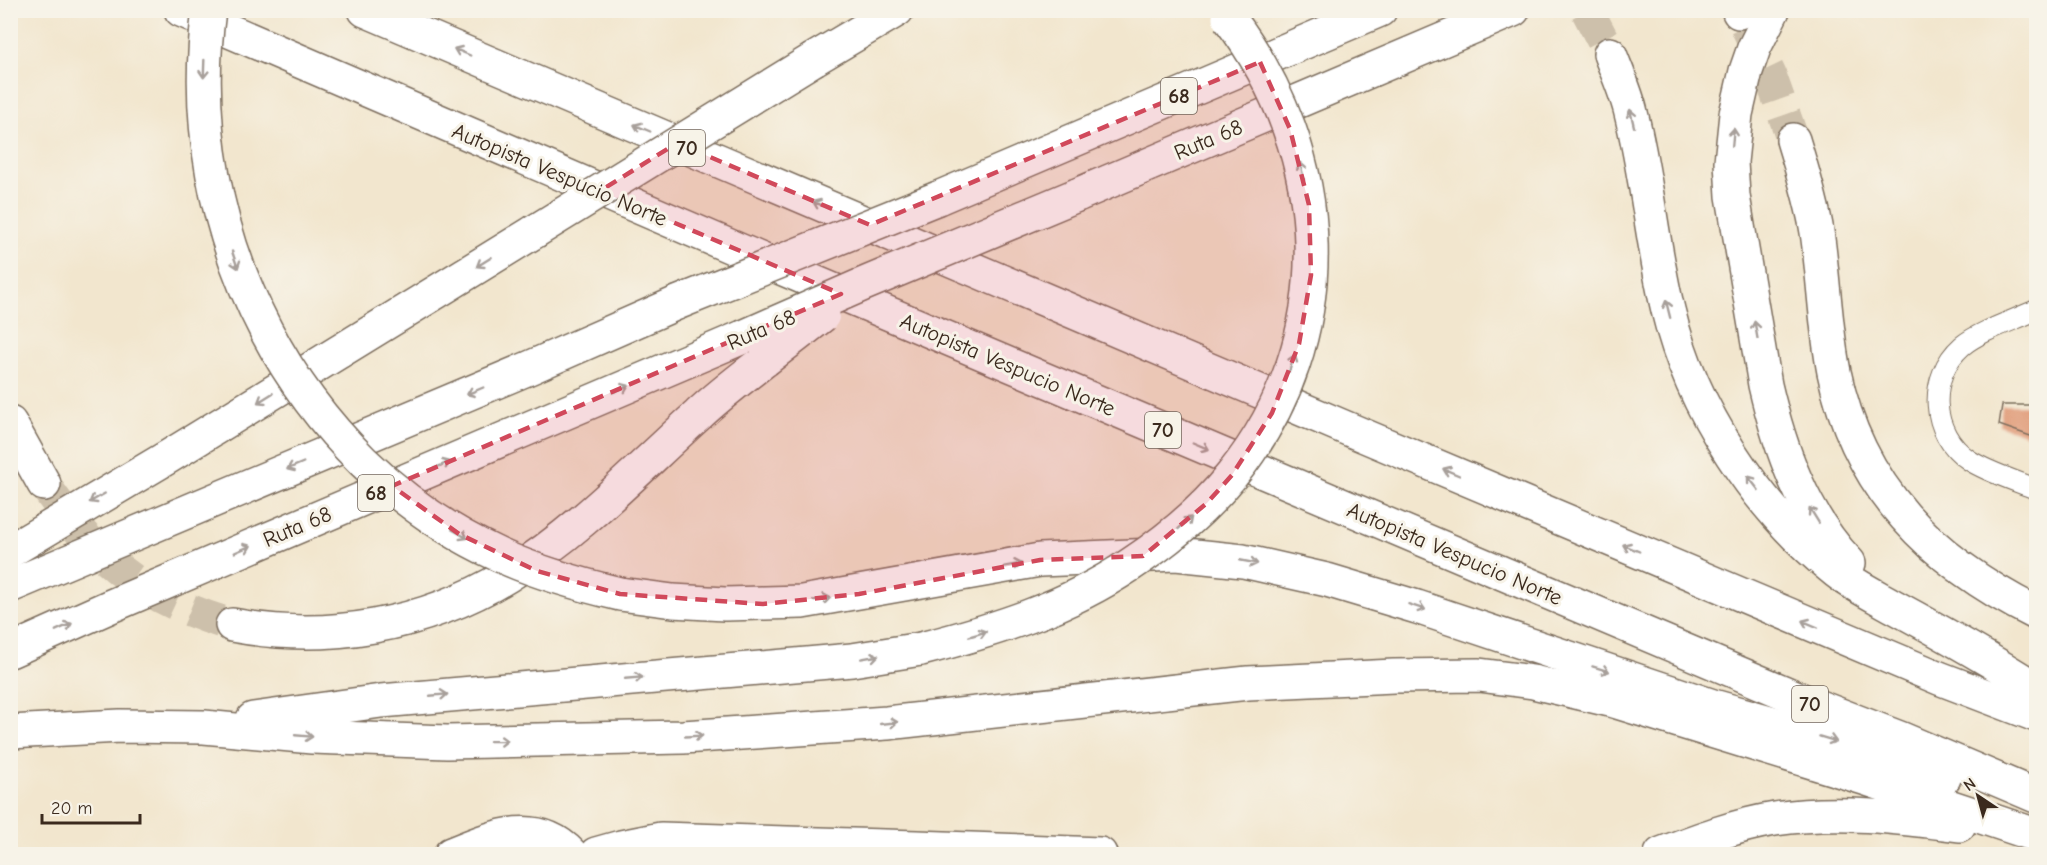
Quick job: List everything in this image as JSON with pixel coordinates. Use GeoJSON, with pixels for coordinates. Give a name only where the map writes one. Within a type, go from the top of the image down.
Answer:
{"type":"FeatureCollection","features":[{"type":"Feature","properties":{"kind":"main road","name":"Autopista Vespucio Norte"},"geometry":{"type":"LineString","coordinates":[[181,10],[796,274],[1814,705],[2037,796]]}},
{"type":"Feature","properties":{"kind":"main road"},"geometry":{"type":"LineString","coordinates":[[209,10],[203,74],[205,127],[213,179],[225,231],[242,281],[263,326],[287,368],[315,408],[346,444],[381,478],[419,508],[459,534],[498,555],[537,571],[620,594],[673,601],[725,604],[802,602],[1040,560],[1176,554],[1243,561],[1316,577],[1418,607],[1713,706],[1836,742],[2037,810]]}},
{"type":"Feature","properties":{"kind":"main road","name":"70"},"geometry":{"type":"LineString","coordinates":[[365,10],[1364,436],[1940,678],[2037,715]]}},
{"type":"Feature","properties":{"kind":"main road"},"geometry":{"type":"LineString","coordinates":[[10,551],[188,445],[814,58],[897,10]]}},
{"type":"Feature","properties":{"kind":"main road","name":"68"},"geometry":{"type":"LineString","coordinates":[[10,586],[529,368],[677,303],[938,198],[1380,10]]}},
{"type":"Feature","properties":{"kind":"main road","name":"Ruta 68"},"geometry":{"type":"LineString","coordinates":[[10,651],[111,606],[754,348],[864,284],[1513,10]]}},
{"type":"Feature","properties":{"kind":"main road"},"geometry":{"type":"LineString","coordinates":[[1773,10],[1754,48],[1746,71],[1736,114],[1731,162],[1733,196],[1772,415],[1785,455],[1807,503],[1839,552],[1894,606]]}},
{"type":"Feature","properties":{"kind":"main road"},"geometry":{"type":"LineString","coordinates":[[204,727],[381,701],[852,660],[921,649],[1009,625],[1087,591],[1130,565],[1170,536],[1207,503],[1254,445],[1287,379],[1299,344],[1306,310],[1311,275],[1311,240],[1309,205],[1303,171],[1274,89],[1256,56],[1226,14]]}},
{"type":"Feature","properties":{"kind":"main road"},"geometry":{"type":"LineString","coordinates":[[1610,54],[1630,109],[1668,312],[1685,361],[1704,404],[1732,455],[1785,522],[1838,573],[1867,592],[2037,689]]}},
{"type":"Feature","properties":{"kind":"main road"},"geometry":{"type":"LineString","coordinates":[[1793,140],[1816,232],[1834,370],[1845,413],[1868,464],[1888,496],[1945,557],[1992,590],[2037,613]]}},
{"type":"Feature","properties":{"kind":"main road"},"geometry":{"type":"LineString","coordinates":[[232,625],[284,633],[350,630],[408,619],[474,595],[509,575],[578,524],[623,485],[699,414],[754,348]]}},
{"type":"Feature","properties":{"kind":"main road"},"geometry":{"type":"LineString","coordinates":[[10,423],[44,484]]}},
{"type":"Feature","properties":{"kind":"main road"},"geometry":{"type":"LineString","coordinates":[[10,732],[120,726],[204,727],[312,737],[447,742],[683,737],[887,723],[1248,683],[1394,676],[1479,675],[1533,682],[1614,701],[1864,778],[2037,836]]}},
{"type":"Feature","properties":{"kind":"main road"},"geometry":{"type":"LineString","coordinates":[[1661,855],[1723,833],[1774,819],[1834,815],[1907,818],[2037,836]]}},
{"type":"Feature","properties":{"kind":"main road"},"geometry":{"type":"LineString","coordinates":[[451,855],[492,838],[519,833],[539,834],[561,844],[571,855]]}},
{"type":"Feature","properties":{"kind":"main road"},"geometry":{"type":"LineString","coordinates":[[596,855],[621,846],[661,839],[917,851],[1100,855]]}},
{"type":"Feature","properties":{"kind":"lane"},"geometry":{"type":"LineString","coordinates":[[2037,310],[1975,336],[1962,346],[1951,357],[1943,371],[1938,387],[1937,403],[1939,420],[1946,436],[1957,450],[1971,461],[2037,489]]}},
{"type":"Feature","properties":{"kind":"highlighted area"},"geometry":{"type":"Polygon","coordinates":[[[1260,62],[1290,129],[1309,205],[1311,275],[1299,344],[1272,413],[1232,475],[1207,503],[1143,556],[1040,560],[859,594],[763,604],[620,594],[537,571],[459,534],[392,486],[841,294],[600,191],[677,143],[870,225],[1260,62]]]}},
{"type":"Feature","properties":{"kind":"building"},"geometry":{"type":"Polygon","coordinates":[[[2002,405],[2036,405],[2036,438],[1999,425],[2002,405]]]}},
{"type":"Feature","properties":{"kind":"tunnel"},"geometry":{"type":"LineString","coordinates":[[1587,10],[1610,54]]}},
{"type":"Feature","properties":{"kind":"tunnel"},"geometry":{"type":"LineString","coordinates":[[1746,25],[1770,75],[1793,140]]}},
{"type":"Feature","properties":{"kind":"tunnel"},"geometry":{"type":"LineString","coordinates":[[44,484],[83,535],[124,573],[147,589],[172,602],[232,625]]}}]}
